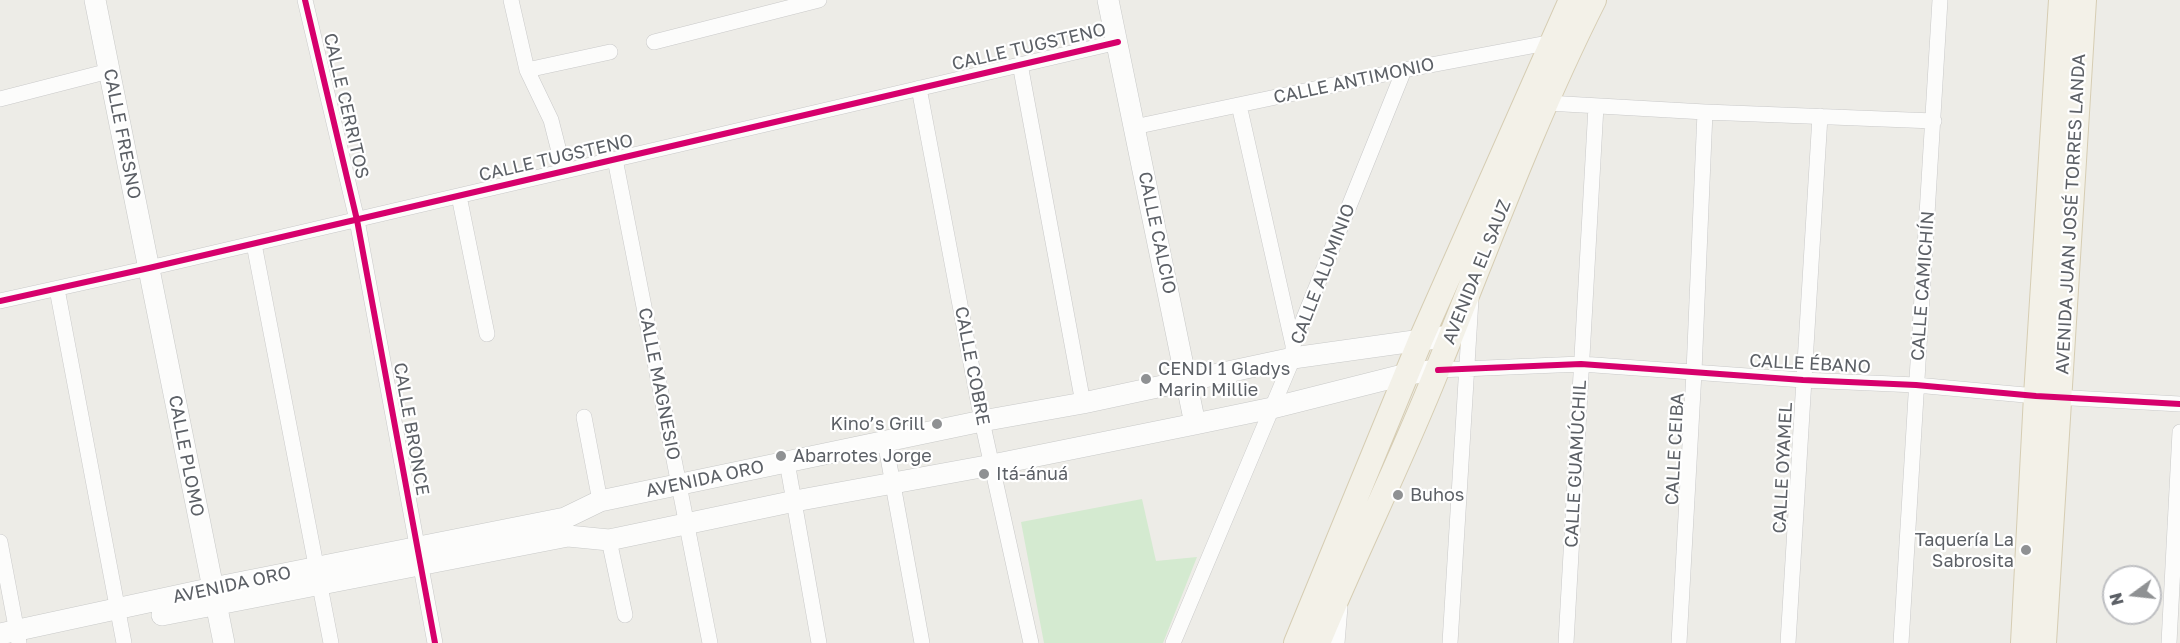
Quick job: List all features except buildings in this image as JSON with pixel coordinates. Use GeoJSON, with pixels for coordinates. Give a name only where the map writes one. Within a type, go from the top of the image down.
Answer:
{"type":"FeatureCollection","features":[{"type":"Feature","properties":{"kind":"main road","name":"CALLE FRESNO"},"geometry":{"type":"LineString","coordinates":[[95,0],[149,268]]}},
{"type":"Feature","properties":{"kind":"main road","name":"CALLE CALCIO"},"geometry":{"type":"LineString","coordinates":[[1108,0],[1188,380],[1195,424]]}},
{"type":"Feature","properties":{"kind":"main road","name":"AVENIDA EL SAUZ"},"geometry":{"type":"LineString","coordinates":[[1296,643],[1421,339],[1571,0]]}},
{"type":"Feature","properties":{"kind":"main road","name":"AVENIDA EL SAUZ"},"geometry":{"type":"LineString","coordinates":[[1318,643],[1438,369],[1472,278],[1574,39],[1594,0]]}},
{"type":"Feature","properties":{"kind":"main road","name":"AVENIDA JUAN JOSÉ TORRES LANDA"},"geometry":{"type":"LineString","coordinates":[[2023,643],[2061,0]]}},
{"type":"Feature","properties":{"kind":"main road","name":"AVENIDA JUAN JOSÉ TORRES LANDA"},"geometry":{"type":"LineString","coordinates":[[2044,643],[2084,0]]}},
{"type":"Feature","properties":{"kind":"main road","name":"CALLE PLOMO"},"geometry":{"type":"LineString","coordinates":[[149,268],[224,643]]}},
{"type":"Feature","properties":{"kind":"main road","name":"AVENIDA ORO"},"geometry":{"type":"LineString","coordinates":[[418,556],[565,518],[600,501],[885,441],[1083,403],[1188,380],[1293,351],[1450,336]]}},
{"type":"Feature","properties":{"kind":"main road","name":"AVENIDA ORO"},"geometry":{"type":"LineString","coordinates":[[16,638],[120,626],[214,596],[418,556],[568,536],[609,540],[795,501],[992,465],[1195,424],[1272,408],[1407,374],[1438,369]]}},
{"type":"Feature","properties":{"kind":"street","name":"CALLE CERRITOS"},"geometry":{"type":"LineString","coordinates":[[305,0],[357,220]]}},
{"type":"Feature","properties":{"kind":"street"},"geometry":{"type":"LineString","coordinates":[[511,0],[527,70],[550,120],[564,171]]}},
{"type":"Feature","properties":{"kind":"street"},"geometry":{"type":"LineString","coordinates":[[654,42],[819,0]]}},
{"type":"Feature","properties":{"kind":"street","name":"CALLE CAMICHÍN"},"geometry":{"type":"LineString","coordinates":[[1901,643],[1940,0]]}},
{"type":"Feature","properties":{"kind":"street","name":"CALLE ANTIMONIO"},"geometry":{"type":"LineString","coordinates":[[1134,127],[1404,70],[1574,39]]}},
{"type":"Feature","properties":{"kind":"street","name":"CALLE TUGSTENO"},"geometry":{"type":"LineString","coordinates":[[0,301],[1118,42]]}},
{"type":"Feature","properties":{"kind":"street"},"geometry":{"type":"LineString","coordinates":[[527,70],[610,52]]}},
{"type":"Feature","properties":{"kind":"street"},"geometry":{"type":"LineString","coordinates":[[1020,64],[1083,403]]}},
{"type":"Feature","properties":{"kind":"street","name":"CALLE ALUMINIO"},"geometry":{"type":"LineString","coordinates":[[1173,643],[1272,408],[1404,70]]}},
{"type":"Feature","properties":{"kind":"street"},"geometry":{"type":"LineString","coordinates":[[0,99],[109,71]]}},
{"type":"Feature","properties":{"kind":"street","name":"CALLE COBRE"},"geometry":{"type":"LineString","coordinates":[[919,88],[982,422],[1031,643]]}},
{"type":"Feature","properties":{"kind":"street"},"geometry":{"type":"LineString","coordinates":[[1547,103],[1934,121]]}},
{"type":"Feature","properties":{"kind":"street"},"geometry":{"type":"LineString","coordinates":[[1239,105],[1293,351]]}},
{"type":"Feature","properties":{"kind":"street","name":"CALLE GUAMÚCHIL"},"geometry":{"type":"LineString","coordinates":[[1566,643],[1596,106]]}},
{"type":"Feature","properties":{"kind":"street","name":"CALLE CEIBA"},"geometry":{"type":"LineString","coordinates":[[1679,643],[1705,112]]}},
{"type":"Feature","properties":{"kind":"street","name":"CALLE OYAMEL"},"geometry":{"type":"LineString","coordinates":[[1788,643],[1820,116]]}},
{"type":"Feature","properties":{"kind":"street","name":"CALLE MAGNESIO"},"geometry":{"type":"LineString","coordinates":[[615,159],[710,643]]}},
{"type":"Feature","properties":{"kind":"street"},"geometry":{"type":"LineString","coordinates":[[459,196],[487,334]]}},
{"type":"Feature","properties":{"kind":"street","name":"CALLE BRONCE"},"geometry":{"type":"LineString","coordinates":[[357,220],[435,643]]}},
{"type":"Feature","properties":{"kind":"street"},"geometry":{"type":"LineString","coordinates":[[254,244],[331,643]]}},
{"type":"Feature","properties":{"kind":"street"},"geometry":{"type":"LineString","coordinates":[[1450,643],[1472,278]]}},
{"type":"Feature","properties":{"kind":"street"},"geometry":{"type":"LineString","coordinates":[[57,289],[120,626]]}},
{"type":"Feature","properties":{"kind":"street","name":"CALLE ÉBANO"},"geometry":{"type":"LineString","coordinates":[[1438,369],[1581,364],[2180,404]]}},
{"type":"Feature","properties":{"kind":"street"},"geometry":{"type":"LineString","coordinates":[[584,417],[600,501]]}},
{"type":"Feature","properties":{"kind":"street"},"geometry":{"type":"LineString","coordinates":[[2169,643],[2180,432]]}},
{"type":"Feature","properties":{"kind":"street"},"geometry":{"type":"LineString","coordinates":[[885,441],[922,643]]}},
{"type":"Feature","properties":{"kind":"street"},"geometry":{"type":"LineString","coordinates":[[787,462],[819,643]]}},
{"type":"Feature","properties":{"kind":"street"},"geometry":{"type":"LineString","coordinates":[[609,540],[625,615]]}},
{"type":"Feature","properties":{"kind":"street"},"geometry":{"type":"LineString","coordinates":[[0,542],[16,638]]}},
{"type":"Feature","properties":{"kind":"street"},"geometry":{"type":"LineString","coordinates":[[1338,643],[1341,589]]}},
{"type":"Feature","properties":{"kind":"green space"},"geometry":{"type":"Polygon","coordinates":[[[1142,499],[1156,561],[1197,557],[1163,643],[1044,643],[1021,522],[1142,499]]]}},
{"type":"Feature","properties":{"kind":"cycle path"},"geometry":{"type":"LineString","coordinates":[[305,0],[357,220],[435,643]]}},
{"type":"Feature","properties":{"kind":"cycle path"},"geometry":{"type":"LineString","coordinates":[[0,301],[1118,42]]}},
{"type":"Feature","properties":{"kind":"cycle path"},"geometry":{"type":"LineString","coordinates":[[1438,370],[1581,364],[2180,404]]}},
{"type":"Feature","properties":{"kind":"place","name":"CENDI 1 Gladys Marin Millie"},"geometry":{"type":"Point","coordinates":[1146,379]}},
{"type":"Feature","properties":{"kind":"place","name":"Kino’s Grill"},"geometry":{"type":"Point","coordinates":[937,424]}},
{"type":"Feature","properties":{"kind":"place","name":"Abarrotes Jorge"},"geometry":{"type":"Point","coordinates":[781,456]}},
{"type":"Feature","properties":{"kind":"place","name":"Itá-ánuá"},"geometry":{"type":"Point","coordinates":[984,474]}},
{"type":"Feature","properties":{"kind":"place","name":"Buhos"},"geometry":{"type":"Point","coordinates":[1398,495]}},
{"type":"Feature","properties":{"kind":"place","name":"Taquería La Sabrosita"},"geometry":{"type":"Point","coordinates":[2026,550]}}]}
